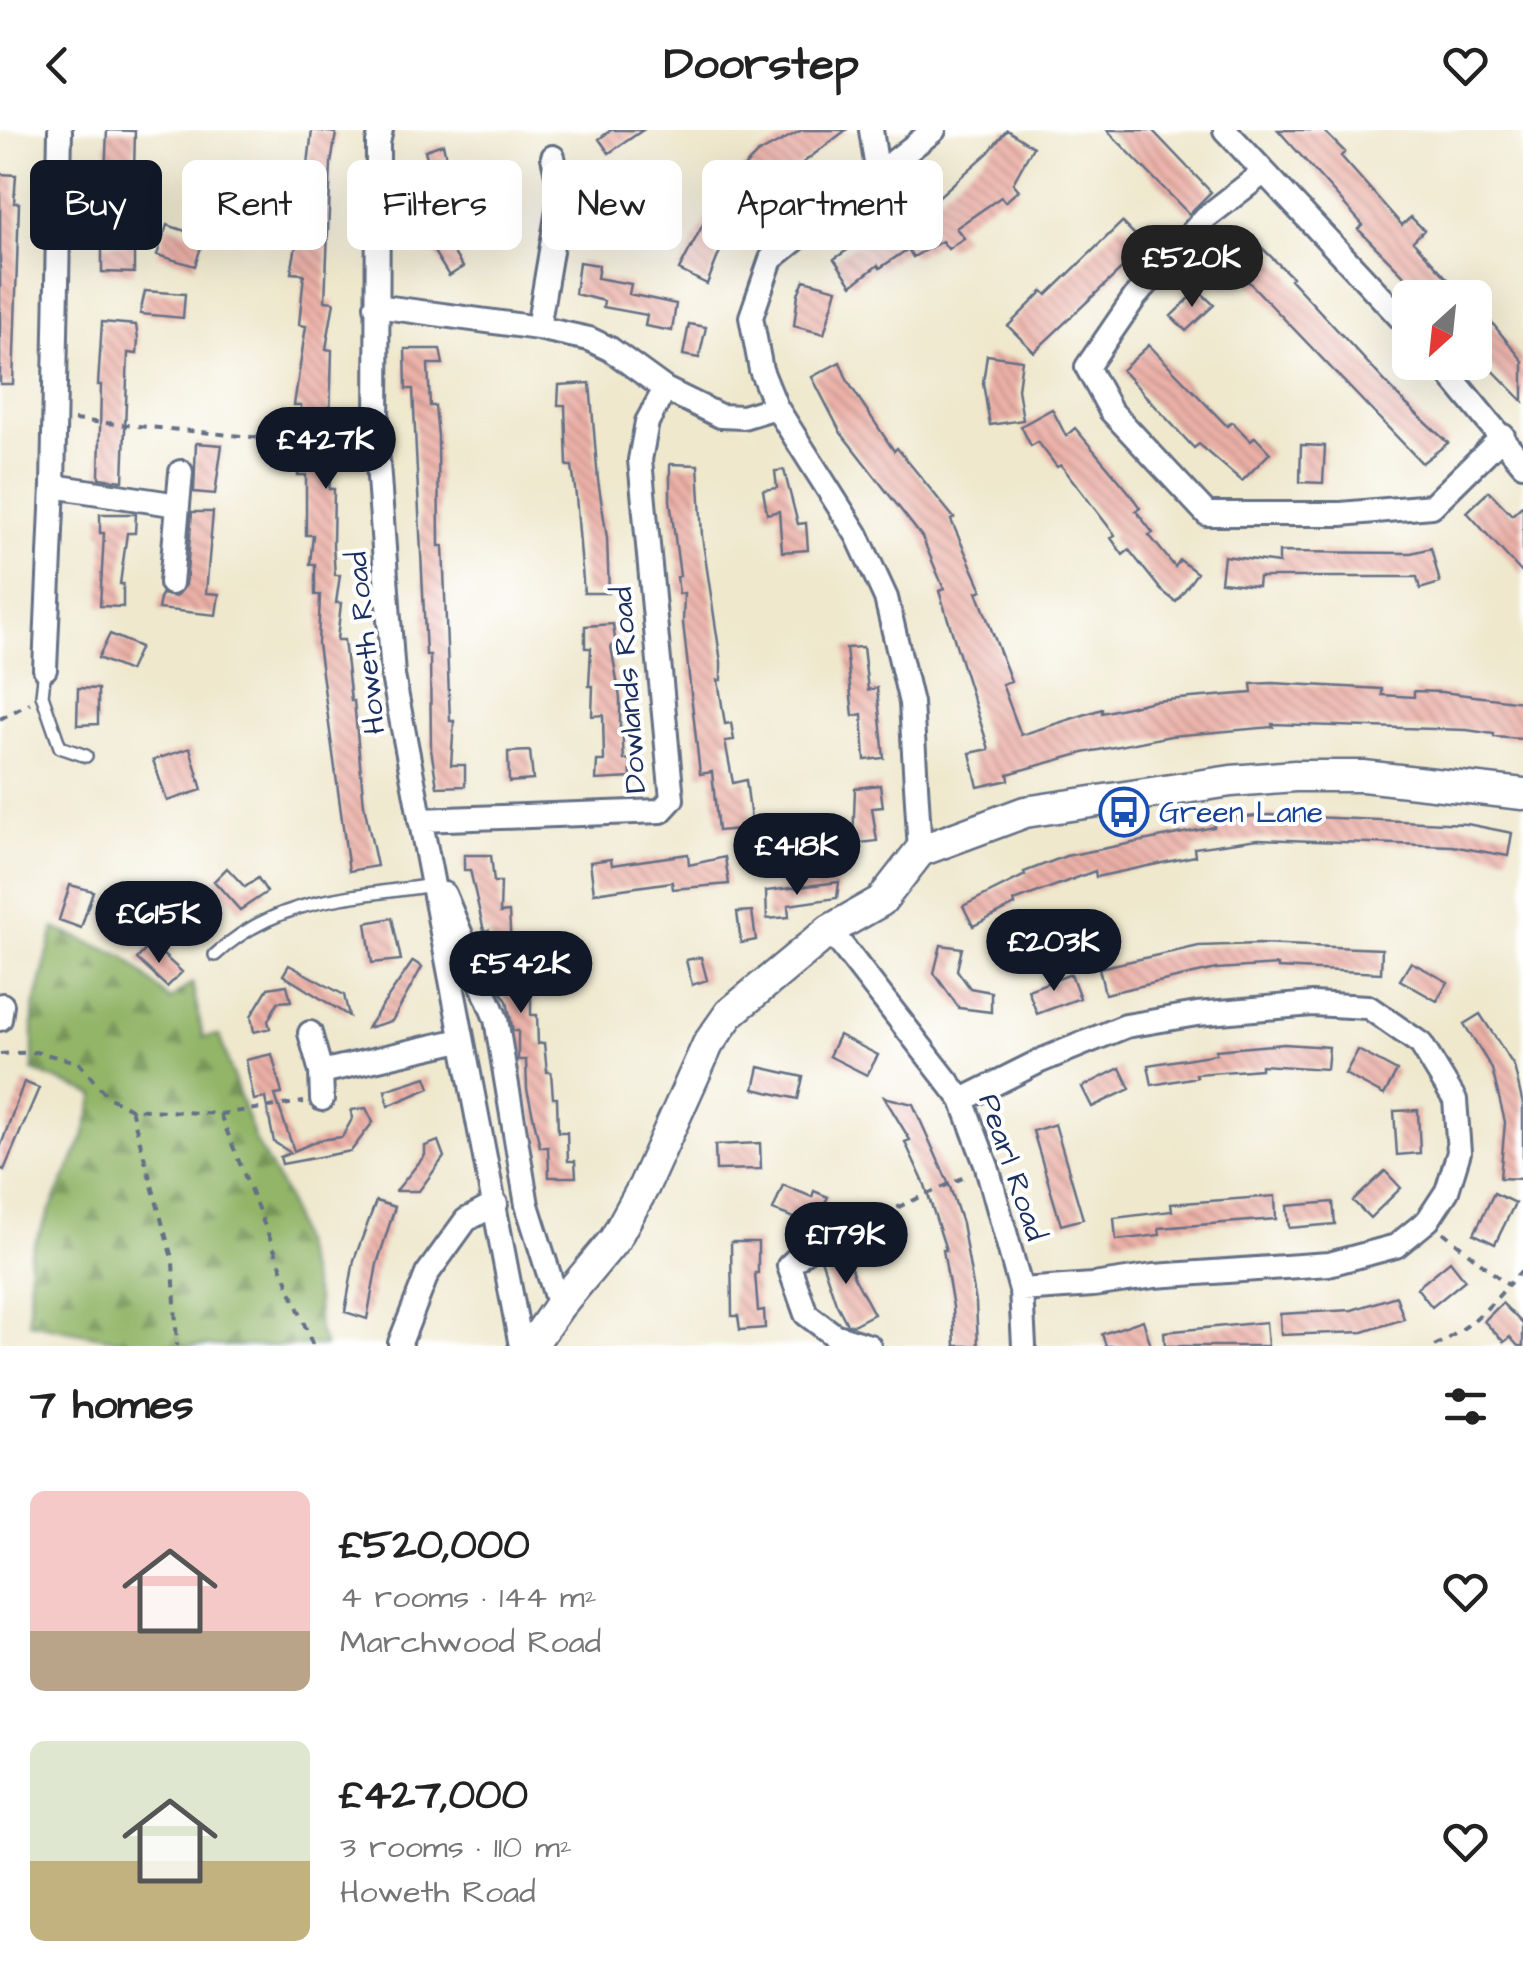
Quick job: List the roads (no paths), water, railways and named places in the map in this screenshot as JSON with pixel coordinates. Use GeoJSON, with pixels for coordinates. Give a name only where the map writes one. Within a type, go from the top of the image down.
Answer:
{"type":"FeatureCollection","features":[{"type":"Feature","properties":{"kind":"street"},"geometry":{"type":"LineString","coordinates":[[45,669],[60,130]]}},
{"type":"Feature","properties":{"kind":"street","name":"Howeth Road"},"geometry":{"type":"LineString","coordinates":[[381,130],[377,450],[394,676],[521,1346]]}},
{"type":"Feature","properties":{"kind":"street"},"geometry":{"type":"LineString","coordinates":[[871,130],[876,160]]}},
{"type":"Feature","properties":{"kind":"street"},"geometry":{"type":"LineString","coordinates":[[897,160],[934,130]]}},
{"type":"Feature","properties":{"kind":"street"},"geometry":{"type":"LineString","coordinates":[[1226,130],[1392,309]]}},
{"type":"Feature","properties":{"kind":"street"},"geometry":{"type":"LineString","coordinates":[[538,328],[562,192],[553,158]]}},
{"type":"Feature","properties":{"kind":"street"},"geometry":{"type":"LineString","coordinates":[[1263,173],[1194,231],[1136,297],[1087,367],[1111,411],[1207,514],[1341,514],[1432,506],[1503,436]]}},
{"type":"Feature","properties":{"kind":"street"},"geometry":{"type":"LineString","coordinates":[[784,250],[771,260],[751,316],[760,370],[776,407],[857,535],[886,598],[911,703],[920,851]]}},
{"type":"Feature","properties":{"kind":"street"},"geometry":{"type":"LineString","coordinates":[[376,306],[538,328],[589,339],[700,408],[730,418],[776,407]]}},
{"type":"Feature","properties":{"kind":"street"},"geometry":{"type":"LineString","coordinates":[[1455,380],[1523,464]]}},
{"type":"Feature","properties":{"kind":"street","name":"Dowlands Road"},"geometry":{"type":"LineString","coordinates":[[420,820],[661,811],[672,799],[640,460],[647,422],[665,388]]}},
{"type":"Feature","properties":{"kind":"street"},"geometry":{"type":"LineString","coordinates":[[172,582],[181,472]]}},
{"type":"Feature","properties":{"kind":"street"},"geometry":{"type":"LineString","coordinates":[[53,486],[178,505]]}},
{"type":"Feature","properties":{"kind":"street"},"geometry":{"type":"LineString","coordinates":[[530,1346],[615,1239],[708,1044],[730,1013],[830,930],[881,901],[920,851],[1025,812],[1231,781],[1364,776],[1523,794]]}},
{"type":"Feature","properties":{"kind":"street","name":"Howeth Road"},"geometry":{"type":"LineString","coordinates":[[426,849],[496,1020],[526,1205],[559,1306]]}},
{"type":"Feature","properties":{"kind":"street","name":"Pearl Road"},"geometry":{"type":"LineString","coordinates":[[830,930],[962,1100],[987,1167],[1021,1290],[1024,1346]]}},
{"type":"Feature","properties":{"kind":"street"},"geometry":{"type":"LineString","coordinates":[[962,1100],[1040,1061],[1126,1026],[1197,1014],[1293,1006],[1368,1007],[1421,1044],[1455,1100],[1459,1152],[1448,1191],[1428,1220],[1396,1246],[1329,1264],[1021,1290]]}},
{"type":"Feature","properties":{"kind":"street"},"geometry":{"type":"LineString","coordinates":[[310,1033],[321,1072],[322,1099]]}},
{"type":"Feature","properties":{"kind":"street"},"geometry":{"type":"LineString","coordinates":[[321,1072],[462,1040]]}},
{"type":"Feature","properties":{"kind":"street"},"geometry":{"type":"LineString","coordinates":[[402,1346],[427,1274],[466,1220],[496,1204]]}},
{"type":"Feature","properties":{"kind":"street"},"geometry":{"type":"LineString","coordinates":[[825,1218],[807,1249],[789,1266],[806,1314],[834,1335],[869,1346]]}},
{"type":"Feature","properties":{"kind":"lane"},"geometry":{"type":"LineString","coordinates":[[45,669],[42,695],[60,747],[86,756]]}},
{"type":"Feature","properties":{"kind":"lane"},"geometry":{"type":"LineString","coordinates":[[215,955],[241,931],[301,905],[433,886]]}},
{"type":"Feature","properties":{"kind":"place","name":"Green Lane"},"geometry":{"type":"Point","coordinates":[1124,812]}}]}
